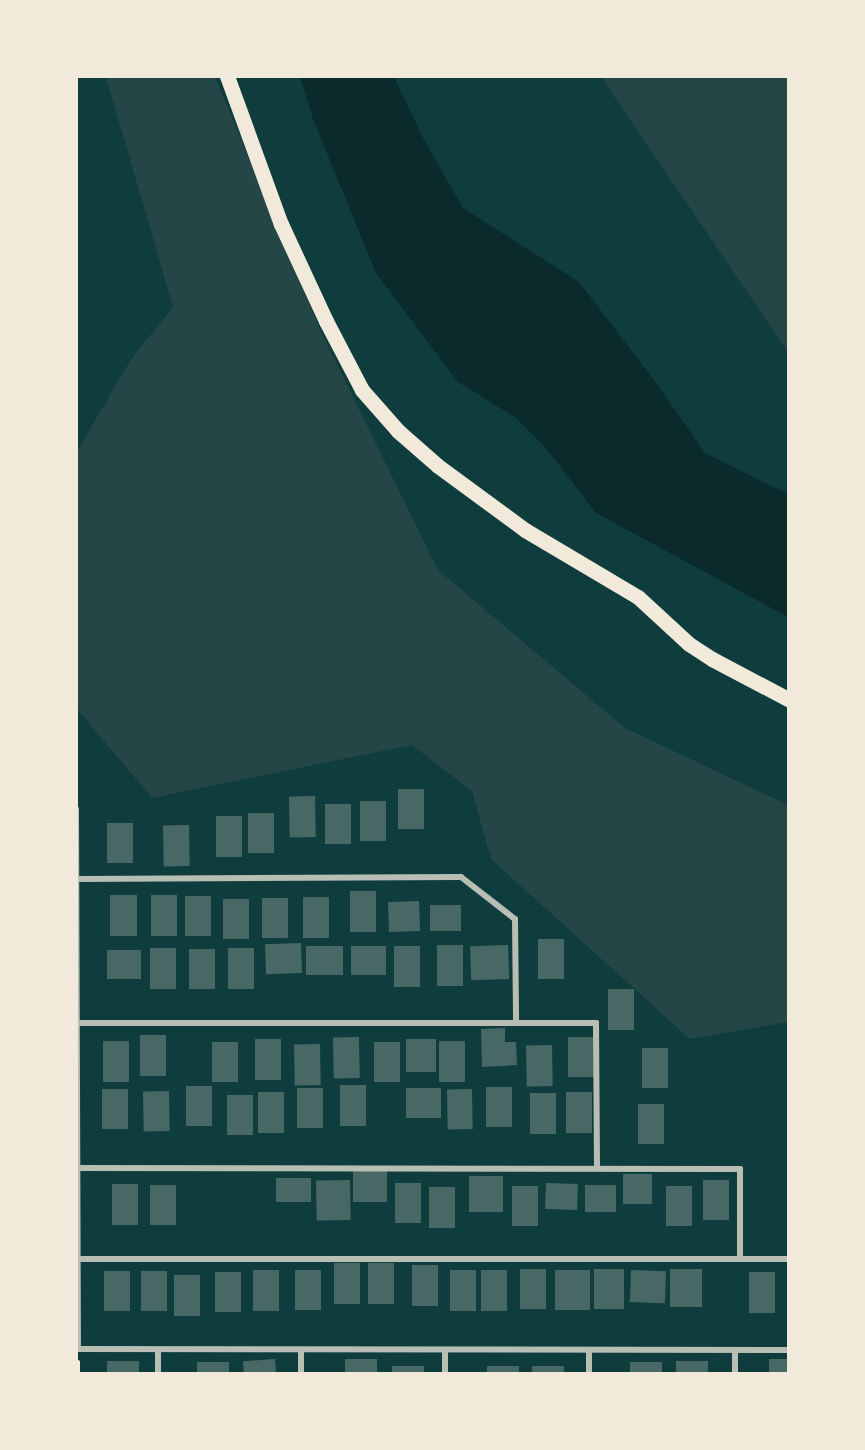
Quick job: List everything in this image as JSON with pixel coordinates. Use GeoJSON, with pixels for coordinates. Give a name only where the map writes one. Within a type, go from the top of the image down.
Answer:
{"type":"FeatureCollection","features":[{"type":"Feature","properties":{"kind":"main road"},"geometry":{"type":"LineString","coordinates":[[227,76],[280,224],[326,321],[362,390],[398,430],[438,466],[525,530],[638,597],[689,644],[712,659],[789,699]]}},
{"type":"Feature","properties":{"kind":"street"},"geometry":{"type":"LineString","coordinates":[[76,809],[79,879],[77,1348],[789,1350]]}},
{"type":"Feature","properties":{"kind":"street"},"geometry":{"type":"LineString","coordinates":[[79,879],[461,877],[515,919],[516,1023]]}},
{"type":"Feature","properties":{"kind":"street"},"geometry":{"type":"LineString","coordinates":[[78,1023],[596,1023],[597,1168]]}},
{"type":"Feature","properties":{"kind":"street"},"geometry":{"type":"LineString","coordinates":[[77,1168],[740,1169],[740,1259]]}},
{"type":"Feature","properties":{"kind":"street"},"geometry":{"type":"LineString","coordinates":[[77,1259],[789,1259]]}},
{"type":"Feature","properties":{"kind":"street"},"geometry":{"type":"LineString","coordinates":[[158,1350],[158,1374]]}},
{"type":"Feature","properties":{"kind":"street"},"geometry":{"type":"LineString","coordinates":[[301,1350],[301,1374]]}},
{"type":"Feature","properties":{"kind":"street"},"geometry":{"type":"LineString","coordinates":[[445,1350],[445,1374]]}},
{"type":"Feature","properties":{"kind":"street"},"geometry":{"type":"LineString","coordinates":[[589,1350],[589,1374]]}},
{"type":"Feature","properties":{"kind":"street"},"geometry":{"type":"LineString","coordinates":[[735,1350],[735,1374]]}},
{"type":"Feature","properties":{"kind":"shaded area"},"geometry":{"type":"Polygon","coordinates":[[[106,77],[215,77],[321,332],[438,570],[625,728],[788,805],[788,1022],[690,1039],[491,859],[472,791],[412,745],[152,798],[77,709],[77,451],[132,358],[173,307],[106,77]]]}},
{"type":"Feature","properties":{"kind":"shaded area"},"geometry":{"type":"Polygon","coordinates":[[[300,77],[394,77],[423,138],[463,208],[579,282],[657,384],[705,453],[788,494],[788,617],[596,513],[545,447],[515,417],[458,382],[376,273],[313,119],[300,77]]]}},
{"type":"Feature","properties":{"kind":"shaded area"},"geometry":{"type":"Polygon","coordinates":[[[601,77],[788,77],[788,352],[601,77]]]}},
{"type":"Feature","properties":{"kind":"building"},"geometry":{"type":"Polygon","coordinates":[[[398,789],[424,789],[424,829],[398,829],[398,789]]]}},
{"type":"Feature","properties":{"kind":"building"},"geometry":{"type":"Polygon","coordinates":[[[289,796],[315,796],[316,837],[290,837],[289,796]]]}},
{"type":"Feature","properties":{"kind":"building"},"geometry":{"type":"Polygon","coordinates":[[[360,801],[386,801],[386,841],[360,841],[360,801]]]}},
{"type":"Feature","properties":{"kind":"building"},"geometry":{"type":"Polygon","coordinates":[[[325,804],[351,804],[351,844],[325,844],[325,804]]]}},
{"type":"Feature","properties":{"kind":"building"},"geometry":{"type":"Polygon","coordinates":[[[248,813],[274,813],[274,853],[248,853],[248,813]]]}},
{"type":"Feature","properties":{"kind":"building"},"geometry":{"type":"Polygon","coordinates":[[[216,816],[242,816],[242,857],[216,857],[216,816]]]}},
{"type":"Feature","properties":{"kind":"building"},"geometry":{"type":"Polygon","coordinates":[[[107,823],[133,823],[133,863],[107,863],[107,823]]]}},
{"type":"Feature","properties":{"kind":"building"},"geometry":{"type":"Polygon","coordinates":[[[163,825],[189,825],[190,866],[164,866],[163,825]]]}},
{"type":"Feature","properties":{"kind":"building"},"geometry":{"type":"Polygon","coordinates":[[[350,891],[376,891],[376,932],[350,932],[350,891]]]}},
{"type":"Feature","properties":{"kind":"building"},"geometry":{"type":"Polygon","coordinates":[[[110,895],[137,895],[137,936],[110,936],[110,895]]]}},
{"type":"Feature","properties":{"kind":"building"},"geometry":{"type":"Polygon","coordinates":[[[151,895],[177,895],[177,936],[151,936],[151,895]]]}},
{"type":"Feature","properties":{"kind":"building"},"geometry":{"type":"Polygon","coordinates":[[[185,896],[211,896],[211,936],[185,936],[185,896]]]}},
{"type":"Feature","properties":{"kind":"building"},"geometry":{"type":"Polygon","coordinates":[[[303,897],[329,897],[329,938],[303,938],[303,897]]]}},
{"type":"Feature","properties":{"kind":"building"},"geometry":{"type":"Polygon","coordinates":[[[262,898],[288,898],[288,938],[262,938],[262,898]]]}},
{"type":"Feature","properties":{"kind":"building"},"geometry":{"type":"Polygon","coordinates":[[[223,899],[249,899],[249,939],[223,939],[223,899]]]}},
{"type":"Feature","properties":{"kind":"building"},"geometry":{"type":"Polygon","coordinates":[[[419,901],[420,931],[389,932],[388,902],[419,901]]]}},
{"type":"Feature","properties":{"kind":"building"},"geometry":{"type":"Polygon","coordinates":[[[430,905],[461,905],[461,931],[430,931],[430,905]]]}},
{"type":"Feature","properties":{"kind":"building"},"geometry":{"type":"Polygon","coordinates":[[[538,939],[564,939],[564,979],[538,979],[538,939]]]}},
{"type":"Feature","properties":{"kind":"building"},"geometry":{"type":"Polygon","coordinates":[[[301,943],[302,973],[266,974],[265,944],[301,943]]]}},
{"type":"Feature","properties":{"kind":"building"},"geometry":{"type":"Polygon","coordinates":[[[437,945],[463,945],[463,986],[437,986],[437,945]]]}},
{"type":"Feature","properties":{"kind":"building"},"geometry":{"type":"Polygon","coordinates":[[[508,945],[509,979],[471,980],[470,946],[508,945]]]}},
{"type":"Feature","properties":{"kind":"building"},"geometry":{"type":"Polygon","coordinates":[[[306,946],[343,946],[343,975],[306,975],[306,946]]]}},
{"type":"Feature","properties":{"kind":"building"},"geometry":{"type":"Polygon","coordinates":[[[351,946],[386,946],[386,975],[351,975],[351,946]]]}},
{"type":"Feature","properties":{"kind":"building"},"geometry":{"type":"Polygon","coordinates":[[[394,946],[420,946],[420,987],[394,987],[394,946]]]}},
{"type":"Feature","properties":{"kind":"building"},"geometry":{"type":"Polygon","coordinates":[[[150,948],[176,948],[176,989],[150,989],[150,948]]]}},
{"type":"Feature","properties":{"kind":"building"},"geometry":{"type":"Polygon","coordinates":[[[228,948],[254,948],[254,989],[228,989],[228,948]]]}},
{"type":"Feature","properties":{"kind":"building"},"geometry":{"type":"Polygon","coordinates":[[[189,949],[215,949],[215,989],[189,989],[189,949]]]}},
{"type":"Feature","properties":{"kind":"building"},"geometry":{"type":"Polygon","coordinates":[[[107,950],[141,950],[141,979],[107,979],[107,950]]]}},
{"type":"Feature","properties":{"kind":"building"},"geometry":{"type":"Polygon","coordinates":[[[608,989],[634,989],[634,1030],[608,1030],[608,989]]]}},
{"type":"Feature","properties":{"kind":"building"},"geometry":{"type":"Polygon","coordinates":[[[505,1028],[505,1042],[516,1042],[517,1065],[482,1067],[481,1029],[505,1028]]]}},
{"type":"Feature","properties":{"kind":"building"},"geometry":{"type":"Polygon","coordinates":[[[140,1035],[166,1035],[166,1076],[140,1076],[140,1035]]]}},
{"type":"Feature","properties":{"kind":"building"},"geometry":{"type":"Polygon","coordinates":[[[333,1037],[359,1037],[360,1078],[334,1078],[333,1037]]]}},
{"type":"Feature","properties":{"kind":"building"},"geometry":{"type":"Polygon","coordinates":[[[568,1037],[594,1037],[594,1077],[568,1077],[568,1037]]]}},
{"type":"Feature","properties":{"kind":"building"},"geometry":{"type":"Polygon","coordinates":[[[255,1039],[281,1039],[281,1080],[255,1080],[255,1039]]]}},
{"type":"Feature","properties":{"kind":"building"},"geometry":{"type":"Polygon","coordinates":[[[406,1039],[436,1039],[436,1072],[406,1072],[406,1039]]]}},
{"type":"Feature","properties":{"kind":"building"},"geometry":{"type":"Polygon","coordinates":[[[103,1041],[129,1041],[129,1082],[103,1082],[103,1041]]]}},
{"type":"Feature","properties":{"kind":"building"},"geometry":{"type":"Polygon","coordinates":[[[439,1041],[465,1041],[465,1082],[439,1082],[439,1041]]]}},
{"type":"Feature","properties":{"kind":"building"},"geometry":{"type":"Polygon","coordinates":[[[212,1042],[238,1042],[238,1082],[212,1082],[212,1042]]]}},
{"type":"Feature","properties":{"kind":"building"},"geometry":{"type":"Polygon","coordinates":[[[374,1042],[400,1042],[400,1082],[374,1082],[374,1042]]]}},
{"type":"Feature","properties":{"kind":"building"},"geometry":{"type":"Polygon","coordinates":[[[294,1044],[320,1044],[321,1085],[295,1085],[294,1044]]]}},
{"type":"Feature","properties":{"kind":"building"},"geometry":{"type":"Polygon","coordinates":[[[526,1045],[552,1045],[553,1086],[527,1086],[526,1045]]]}},
{"type":"Feature","properties":{"kind":"building"},"geometry":{"type":"Polygon","coordinates":[[[642,1048],[668,1048],[668,1088],[642,1088],[642,1048]]]}},
{"type":"Feature","properties":{"kind":"building"},"geometry":{"type":"Polygon","coordinates":[[[340,1085],[366,1085],[366,1126],[340,1126],[340,1085]]]}},
{"type":"Feature","properties":{"kind":"building"},"geometry":{"type":"Polygon","coordinates":[[[186,1086],[212,1086],[212,1126],[186,1126],[186,1086]]]}},
{"type":"Feature","properties":{"kind":"building"},"geometry":{"type":"Polygon","coordinates":[[[486,1087],[512,1087],[512,1127],[486,1127],[486,1087]]]}},
{"type":"Feature","properties":{"kind":"building"},"geometry":{"type":"Polygon","coordinates":[[[297,1088],[323,1088],[323,1128],[297,1128],[297,1088]]]}},
{"type":"Feature","properties":{"kind":"building"},"geometry":{"type":"Polygon","coordinates":[[[406,1088],[441,1088],[441,1118],[406,1118],[406,1088]]]}},
{"type":"Feature","properties":{"kind":"building"},"geometry":{"type":"Polygon","coordinates":[[[102,1089],[128,1089],[128,1129],[102,1129],[102,1089]]]}},
{"type":"Feature","properties":{"kind":"building"},"geometry":{"type":"Polygon","coordinates":[[[447,1089],[472,1089],[473,1129],[448,1129],[447,1089]]]}},
{"type":"Feature","properties":{"kind":"building"},"geometry":{"type":"Polygon","coordinates":[[[143,1091],[169,1091],[170,1131],[144,1131],[143,1091]]]}},
{"type":"Feature","properties":{"kind":"building"},"geometry":{"type":"Polygon","coordinates":[[[258,1092],[284,1092],[284,1133],[258,1133],[258,1092]]]}},
{"type":"Feature","properties":{"kind":"building"},"geometry":{"type":"Polygon","coordinates":[[[566,1092],[592,1092],[592,1133],[566,1133],[566,1092]]]}},
{"type":"Feature","properties":{"kind":"building"},"geometry":{"type":"Polygon","coordinates":[[[530,1093],[556,1093],[556,1134],[530,1134],[530,1093]]]}},
{"type":"Feature","properties":{"kind":"building"},"geometry":{"type":"Polygon","coordinates":[[[227,1095],[253,1095],[253,1135],[227,1135],[227,1095]]]}},
{"type":"Feature","properties":{"kind":"building"},"geometry":{"type":"Polygon","coordinates":[[[638,1104],[664,1104],[664,1144],[638,1144],[638,1104]]]}},
{"type":"Feature","properties":{"kind":"building"},"geometry":{"type":"Polygon","coordinates":[[[353,1170],[387,1170],[387,1202],[353,1202],[353,1170]]]}},
{"type":"Feature","properties":{"kind":"building"},"geometry":{"type":"Polygon","coordinates":[[[623,1174],[652,1174],[652,1204],[623,1204],[623,1174]]]}},
{"type":"Feature","properties":{"kind":"building"},"geometry":{"type":"Polygon","coordinates":[[[469,1176],[503,1176],[503,1212],[469,1212],[469,1176]]]}},
{"type":"Feature","properties":{"kind":"building"},"geometry":{"type":"Polygon","coordinates":[[[276,1178],[311,1178],[311,1202],[276,1202],[276,1178]]]}},
{"type":"Feature","properties":{"kind":"building"},"geometry":{"type":"Polygon","coordinates":[[[350,1180],[351,1220],[317,1221],[316,1181],[350,1180]]]}},
{"type":"Feature","properties":{"kind":"building"},"geometry":{"type":"Polygon","coordinates":[[[703,1180],[729,1180],[729,1220],[703,1220],[703,1180]]]}},
{"type":"Feature","properties":{"kind":"building"},"geometry":{"type":"Polygon","coordinates":[[[395,1183],[421,1183],[421,1223],[395,1223],[395,1183]]]}},
{"type":"Feature","properties":{"kind":"building"},"geometry":{"type":"Polygon","coordinates":[[[546,1183],[578,1184],[577,1210],[545,1209],[546,1183]]]}},
{"type":"Feature","properties":{"kind":"building"},"geometry":{"type":"Polygon","coordinates":[[[112,1184],[138,1184],[138,1225],[112,1225],[112,1184]]]}},
{"type":"Feature","properties":{"kind":"building"},"geometry":{"type":"Polygon","coordinates":[[[150,1185],[176,1185],[176,1225],[150,1225],[150,1185]]]}},
{"type":"Feature","properties":{"kind":"building"},"geometry":{"type":"Polygon","coordinates":[[[585,1185],[616,1185],[616,1212],[585,1212],[585,1185]]]}},
{"type":"Feature","properties":{"kind":"building"},"geometry":{"type":"Polygon","coordinates":[[[512,1186],[538,1186],[538,1226],[512,1226],[512,1186]]]}},
{"type":"Feature","properties":{"kind":"building"},"geometry":{"type":"Polygon","coordinates":[[[666,1186],[692,1186],[692,1226],[666,1226],[666,1186]]]}},
{"type":"Feature","properties":{"kind":"building"},"geometry":{"type":"Polygon","coordinates":[[[429,1187],[455,1187],[455,1228],[429,1228],[429,1187]]]}},
{"type":"Feature","properties":{"kind":"building"},"geometry":{"type":"Polygon","coordinates":[[[334,1263],[360,1263],[360,1304],[334,1304],[334,1263]]]}},
{"type":"Feature","properties":{"kind":"building"},"geometry":{"type":"Polygon","coordinates":[[[368,1263],[394,1263],[394,1304],[368,1304],[368,1263]]]}},
{"type":"Feature","properties":{"kind":"building"},"geometry":{"type":"Polygon","coordinates":[[[412,1265],[438,1265],[438,1306],[412,1306],[412,1265]]]}},
{"type":"Feature","properties":{"kind":"building"},"geometry":{"type":"Polygon","coordinates":[[[520,1269],[546,1269],[546,1309],[520,1309],[520,1269]]]}},
{"type":"Feature","properties":{"kind":"building"},"geometry":{"type":"Polygon","coordinates":[[[594,1269],[624,1269],[624,1309],[594,1309],[594,1269]]]}},
{"type":"Feature","properties":{"kind":"building"},"geometry":{"type":"Polygon","coordinates":[[[670,1269],[702,1269],[702,1307],[670,1307],[670,1269]]]}},
{"type":"Feature","properties":{"kind":"building"},"geometry":{"type":"Polygon","coordinates":[[[253,1270],[279,1270],[279,1311],[253,1311],[253,1270]]]}},
{"type":"Feature","properties":{"kind":"building"},"geometry":{"type":"Polygon","coordinates":[[[295,1270],[321,1270],[321,1310],[295,1310],[295,1270]]]}},
{"type":"Feature","properties":{"kind":"building"},"geometry":{"type":"Polygon","coordinates":[[[450,1270],[476,1270],[476,1311],[450,1311],[450,1270]]]}},
{"type":"Feature","properties":{"kind":"building"},"geometry":{"type":"Polygon","coordinates":[[[481,1270],[507,1270],[507,1311],[481,1311],[481,1270]]]}},
{"type":"Feature","properties":{"kind":"building"},"geometry":{"type":"Polygon","coordinates":[[[555,1270],[590,1270],[590,1310],[555,1310],[555,1270]]]}},
{"type":"Feature","properties":{"kind":"building"},"geometry":{"type":"Polygon","coordinates":[[[631,1270],[666,1271],[665,1303],[630,1302],[631,1270]]]}},
{"type":"Feature","properties":{"kind":"building"},"geometry":{"type":"Polygon","coordinates":[[[104,1271],[130,1271],[130,1311],[104,1311],[104,1271]]]}},
{"type":"Feature","properties":{"kind":"building"},"geometry":{"type":"Polygon","coordinates":[[[141,1271],[167,1271],[167,1311],[141,1311],[141,1271]]]}},
{"type":"Feature","properties":{"kind":"building"},"geometry":{"type":"Polygon","coordinates":[[[215,1272],[241,1272],[241,1312],[215,1312],[215,1272]]]}},
{"type":"Feature","properties":{"kind":"building"},"geometry":{"type":"Polygon","coordinates":[[[749,1272],[775,1272],[775,1313],[749,1313],[749,1272]]]}},
{"type":"Feature","properties":{"kind":"building"},"geometry":{"type":"Polygon","coordinates":[[[174,1275],[200,1275],[200,1316],[174,1316],[174,1275]]]}},
{"type":"Feature","properties":{"kind":"building"},"geometry":{"type":"Polygon","coordinates":[[[275,1359],[276,1374],[244,1374],[243,1361],[275,1359]]]}},
{"type":"Feature","properties":{"kind":"building"},"geometry":{"type":"Polygon","coordinates":[[[345,1359],[377,1359],[377,1374],[345,1374],[345,1359]]]}},
{"type":"Feature","properties":{"kind":"building"},"geometry":{"type":"Polygon","coordinates":[[[769,1359],[788,1359],[788,1374],[769,1374],[769,1359]]]}},
{"type":"Feature","properties":{"kind":"building"},"geometry":{"type":"Polygon","coordinates":[[[107,1361],[139,1361],[139,1374],[107,1374],[107,1361]]]}},
{"type":"Feature","properties":{"kind":"building"},"geometry":{"type":"Polygon","coordinates":[[[676,1361],[708,1361],[708,1374],[676,1374],[676,1361]]]}},
{"type":"Feature","properties":{"kind":"building"},"geometry":{"type":"Polygon","coordinates":[[[197,1362],[229,1362],[229,1374],[197,1374],[197,1362]]]}},
{"type":"Feature","properties":{"kind":"building"},"geometry":{"type":"Polygon","coordinates":[[[630,1362],[662,1362],[662,1374],[630,1374],[630,1362]]]}},
{"type":"Feature","properties":{"kind":"building"},"geometry":{"type":"Polygon","coordinates":[[[392,1366],[424,1366],[424,1374],[392,1374],[392,1366]]]}},
{"type":"Feature","properties":{"kind":"building"},"geometry":{"type":"Polygon","coordinates":[[[487,1366],[519,1366],[519,1374],[487,1374],[487,1366]]]}},
{"type":"Feature","properties":{"kind":"building"},"geometry":{"type":"Polygon","coordinates":[[[532,1366],[564,1366],[564,1374],[532,1374],[532,1366]]]}}]}
